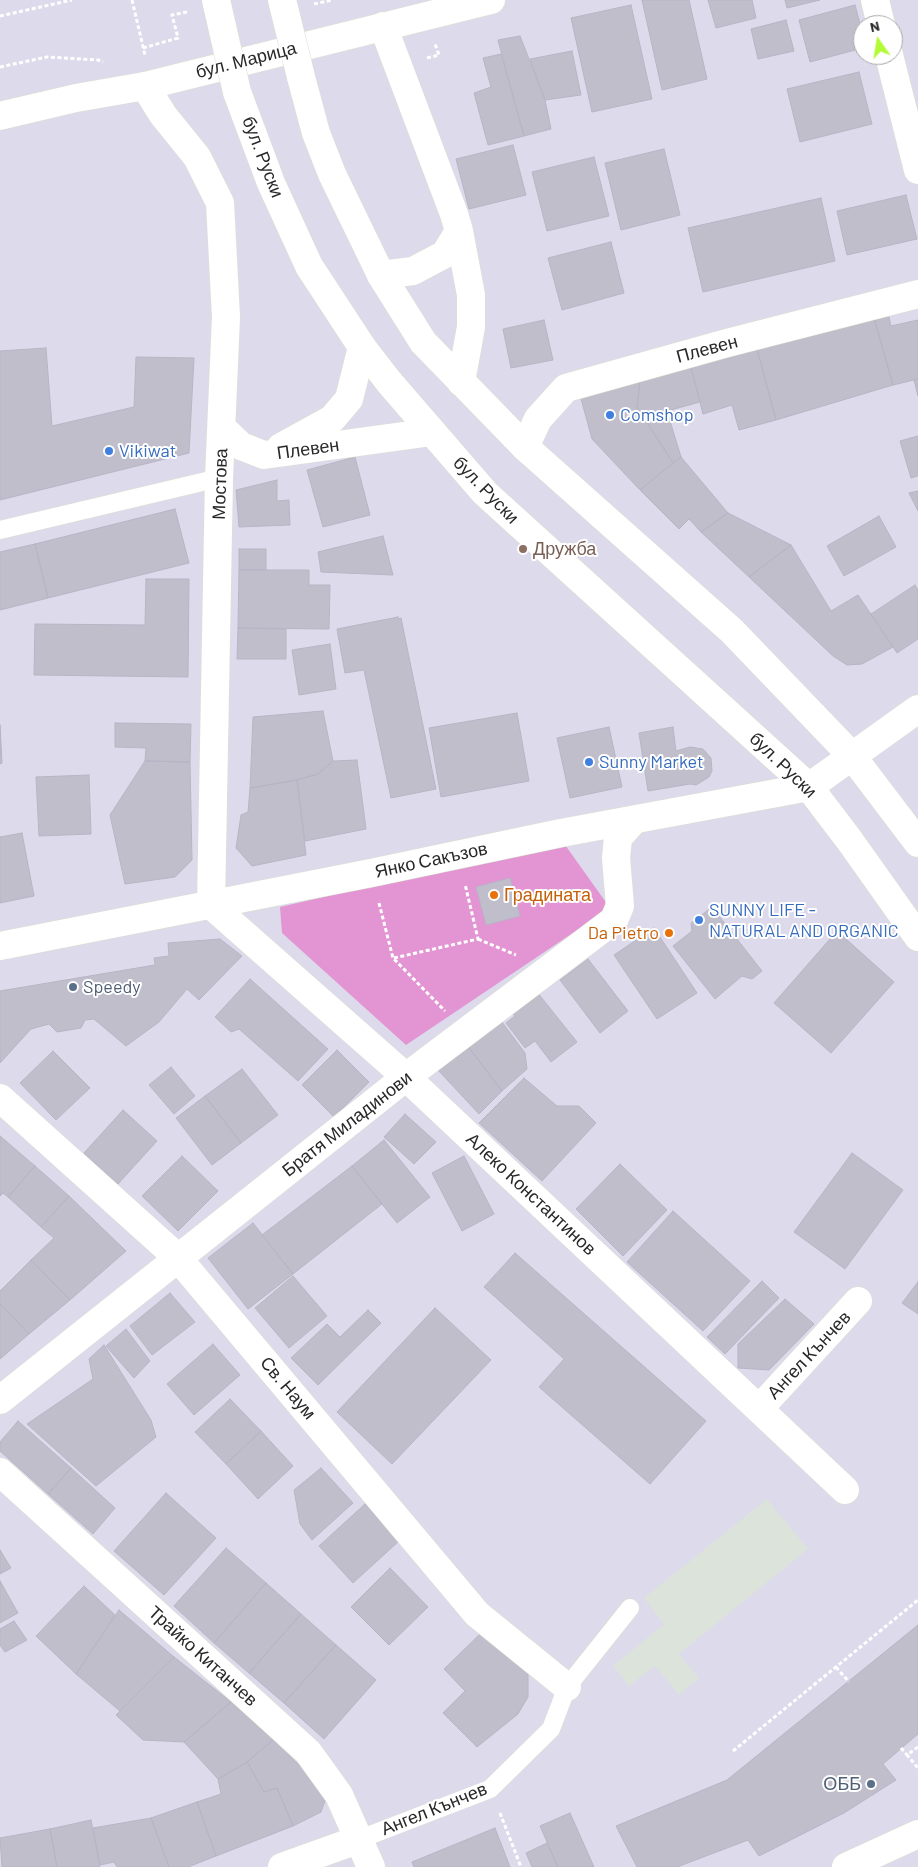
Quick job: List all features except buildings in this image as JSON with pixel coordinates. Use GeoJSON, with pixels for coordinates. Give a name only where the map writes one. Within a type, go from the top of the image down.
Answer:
{"type":"FeatureCollection","features":[{"type":"Feature","properties":{"kind":"street","name":"бул. Руски"},"geometry":{"type":"LineString","coordinates":[[216,0],[238,92],[272,183],[309,266],[362,347],[484,493],[809,787],[918,937]]}},
{"type":"Feature","properties":{"kind":"street"},"geometry":{"type":"LineString","coordinates":[[282,0],[316,133],[332,174],[381,275],[424,342],[525,447],[732,631],[852,756],[918,843]]}},
{"type":"Feature","properties":{"kind":"street","name":"бул. Марица"},"geometry":{"type":"LineString","coordinates":[[0,116],[76,98],[145,86],[491,0]]}},
{"type":"Feature","properties":{"kind":"street"},"geometry":{"type":"LineString","coordinates":[[875,0],[879,15]]}},
{"type":"Feature","properties":{"kind":"street"},"geometry":{"type":"LineString","coordinates":[[383,26],[454,214],[458,231],[471,295],[471,327],[461,382]]}},
{"type":"Feature","properties":{"kind":"street"},"geometry":{"type":"LineString","coordinates":[[892,65],[918,170]]}},
{"type":"Feature","properties":{"kind":"street","name":"Мостова"},"geometry":{"type":"LineString","coordinates":[[145,86],[163,115],[196,157],[220,203],[226,316],[219,478],[211,905]]}},
{"type":"Feature","properties":{"kind":"street"},"geometry":{"type":"LineString","coordinates":[[381,275],[414,271],[445,254],[458,231]]}},
{"type":"Feature","properties":{"kind":"street","name":"Плевен"},"geometry":{"type":"LineString","coordinates":[[525,447],[538,419],[566,388],[727,343],[918,294]]}},
{"type":"Feature","properties":{"kind":"street"},"geometry":{"type":"LineString","coordinates":[[264,455],[332,419],[350,399],[362,347]]}},
{"type":"Feature","properties":{"kind":"street","name":"Плевен"},"geometry":{"type":"LineString","coordinates":[[222,428],[241,446],[264,455],[432,432]]}},
{"type":"Feature","properties":{"kind":"street","name":"Янко Сакъзов"},"geometry":{"type":"LineString","coordinates":[[0,946],[371,873],[561,833],[809,787],[918,709]]}},
{"type":"Feature","properties":{"kind":"street","name":"Братя Миладинови"},"geometry":{"type":"LineString","coordinates":[[0,1400],[148,1283],[177,1257],[406,1077],[614,920],[620,906],[616,858],[618,838],[634,820]]}},
{"type":"Feature","properties":{"kind":"street","name":"Алеко Константинов"},"geometry":{"type":"LineString","coordinates":[[211,905],[406,1077],[845,1490]]}},
{"type":"Feature","properties":{"kind":"street","name":"Св. Наум"},"geometry":{"type":"LineString","coordinates":[[0,1098],[177,1257],[477,1614],[567,1687]]}},
{"type":"Feature","properties":{"kind":"street","name":"Ангел Кънчев"},"geometry":{"type":"LineString","coordinates":[[759,1409],[858,1301]]}},
{"type":"Feature","properties":{"kind":"street","name":"Трайко Китанчев"},"geometry":{"type":"LineString","coordinates":[[0,1472],[308,1752],[339,1795],[372,1867]]}},
{"type":"Feature","properties":{"kind":"street"},"geometry":{"type":"LineString","coordinates":[[846,1867],[918,1834]]}},
{"type":"Feature","properties":{"kind":"street"},"geometry":{"type":"LineString","coordinates":[[282,1867],[360,1838]]}},
{"type":"Feature","properties":{"kind":"lane"},"geometry":{"type":"LineString","coordinates":[[0,530],[219,478]]}},
{"type":"Feature","properties":{"kind":"lane","name":"Ангел Кънчев"},"geometry":{"type":"LineString","coordinates":[[360,1838],[490,1789],[551,1729],[567,1687],[630,1608]]}},
{"type":"Feature","properties":{"kind":"path"},"geometry":{"type":"LineString","coordinates":[[0,16],[72,0]]}},
{"type":"Feature","properties":{"kind":"path"},"geometry":{"type":"LineString","coordinates":[[132,0],[143,48],[178,38],[172,15],[190,11]]}},
{"type":"Feature","properties":{"kind":"path"},"geometry":{"type":"LineString","coordinates":[[313,4],[332,0]]}},
{"type":"Feature","properties":{"kind":"path"},"geometry":{"type":"LineString","coordinates":[[0,67],[46,57],[98,60],[107,64]]}},
{"type":"Feature","properties":{"kind":"path"},"geometry":{"type":"LineString","coordinates":[[458,854],[478,939]]}},
{"type":"Feature","properties":{"kind":"path"},"geometry":{"type":"LineString","coordinates":[[371,873],[393,958],[466,1032]]}},
{"type":"Feature","properties":{"kind":"path"},"geometry":{"type":"LineString","coordinates":[[393,958],[478,939],[550,968]]}},
{"type":"Feature","properties":{"kind":"path"},"geometry":{"type":"LineString","coordinates":[[733,1751],[918,1600]]}},
{"type":"Feature","properties":{"kind":"path"},"geometry":{"type":"LineString","coordinates":[[836,1667],[849,1682]]}},
{"type":"Feature","properties":{"kind":"path"},"geometry":{"type":"LineString","coordinates":[[907,1755],[918,1747]]}},
{"type":"Feature","properties":{"kind":"path"},"geometry":{"type":"LineString","coordinates":[[901,1748],[918,1768]]}},
{"type":"Feature","properties":{"kind":"path"},"geometry":{"type":"LineString","coordinates":[[490,1789],[522,1867]]}},
{"type":"Feature","properties":{"kind":"shaded area"},"geometry":{"type":"Polygon","coordinates":[[[563,842],[610,908],[406,1045],[282,933],[280,907],[563,842]]]}},
{"type":"Feature","properties":{"kind":"shaded area"},"geometry":{"type":"Polygon","coordinates":[[[767,1499],[808,1549],[679,1654],[699,1678],[679,1695],[655,1666],[629,1686],[613,1666],[664,1624],[644,1598],[767,1499]]]}},
{"type":"Feature","properties":{"kind":"place","name":"Comshop"},"geometry":{"type":"Point","coordinates":[610,415]}},
{"type":"Feature","properties":{"kind":"place","name":"Vikiwat"},"geometry":{"type":"Point","coordinates":[109,451]}},
{"type":"Feature","properties":{"kind":"place","name":"Дружба"},"geometry":{"type":"Point","coordinates":[523,549]}},
{"type":"Feature","properties":{"kind":"place","name":"Sunny Market"},"geometry":{"type":"Point","coordinates":[589,762]}},
{"type":"Feature","properties":{"kind":"place","name":"Градината"},"geometry":{"type":"Point","coordinates":[494,895]}},
{"type":"Feature","properties":{"kind":"place","name":"SUNNY LIFE - NATURAL AND ORGANIC"},"geometry":{"type":"Point","coordinates":[699,920]}},
{"type":"Feature","properties":{"kind":"place","name":"Da Pietro"},"geometry":{"type":"Point","coordinates":[669,933]}},
{"type":"Feature","properties":{"kind":"place","name":"Speedy"},"geometry":{"type":"Point","coordinates":[73,987]}},
{"type":"Feature","properties":{"kind":"place","name":"ОББ"},"geometry":{"type":"Point","coordinates":[871,1784]}}]}
